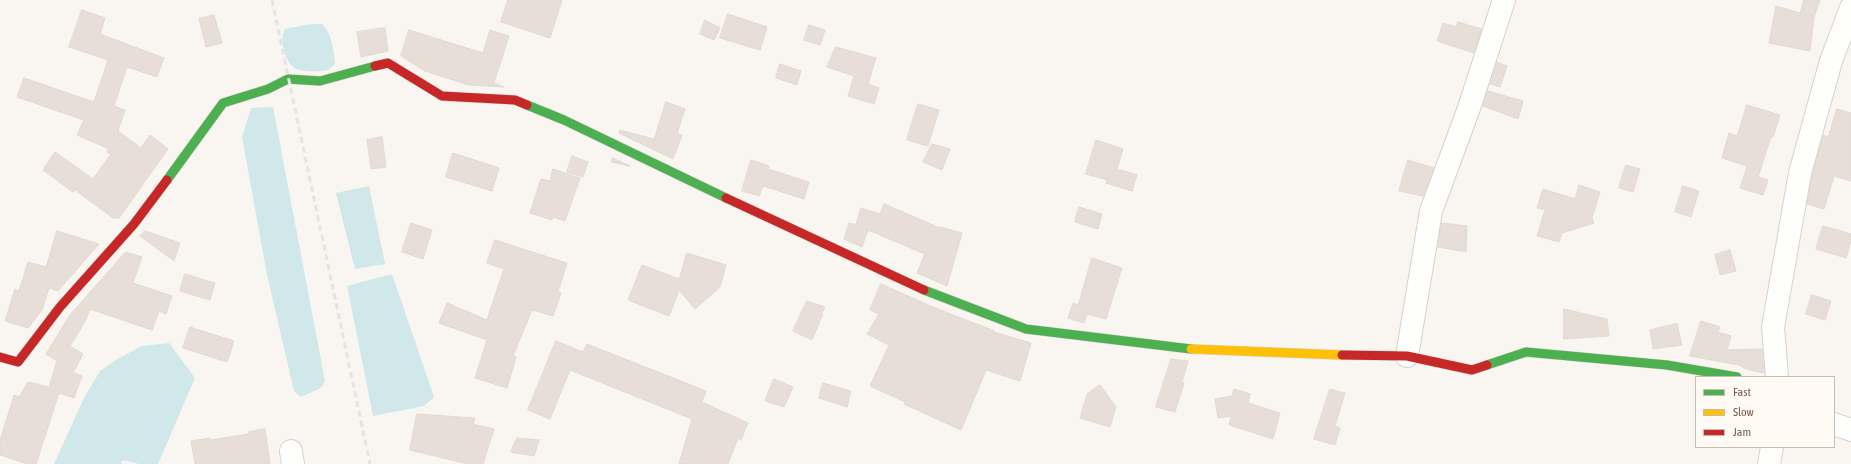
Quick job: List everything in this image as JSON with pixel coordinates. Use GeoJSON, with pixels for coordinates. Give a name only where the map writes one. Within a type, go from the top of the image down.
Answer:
{"type":"FeatureCollection","features":[{"type":"Feature","properties":{"kind":"street"},"geometry":{"type":"LineString","coordinates":[[1407,356],[1431,211],[1470,108],[1504,0]]}},
{"type":"Feature","properties":{"kind":"street"},"geometry":{"type":"LineString","coordinates":[[1777,376],[1773,327],[1800,173],[1831,61],[1851,8]]}},
{"type":"Feature","properties":{"kind":"street"},"geometry":{"type":"LineString","coordinates":[[0,357],[18,362],[60,307],[134,224],[223,103],[268,89],[288,79],[320,81],[388,63],[442,96],[516,100],[564,120],[708,190],[940,297],[1026,329],[1192,349],[1329,355],[1407,356],[1472,370],[1526,352],[1667,365],[1731,376]]}},
{"type":"Feature","properties":{"kind":"street"},"geometry":{"type":"LineString","coordinates":[[1835,424],[1851,430]]}},
{"type":"Feature","properties":{"kind":"street"},"geometry":{"type":"LineString","coordinates":[[1769,464],[1772,448]]}},
{"type":"Feature","properties":{"kind":"water"},"geometry":{"type":"Polygon","coordinates":[[[311,24],[322,24],[330,37],[335,64],[327,70],[309,71],[296,69],[290,64],[285,54],[283,33],[285,29],[311,24]]]}},
{"type":"Feature","properties":{"kind":"water"},"geometry":{"type":"Polygon","coordinates":[[[273,107],[325,381],[321,388],[301,397],[294,391],[267,275],[242,137],[251,108],[273,107]]]}},
{"type":"Feature","properties":{"kind":"water"},"geometry":{"type":"Polygon","coordinates":[[[369,186],[385,264],[355,269],[336,193],[369,186]]]}},
{"type":"Feature","properties":{"kind":"water"},"geometry":{"type":"Polygon","coordinates":[[[392,274],[434,397],[424,406],[373,416],[347,286],[392,274]]]}},
{"type":"Feature","properties":{"kind":"water"},"geometry":{"type":"Polygon","coordinates":[[[169,343],[195,378],[158,464],[139,464],[123,460],[121,464],[54,464],[84,398],[100,371],[119,358],[142,346],[169,343]]]}},
{"type":"Feature","properties":{"kind":"building"},"geometry":{"type":"Polygon","coordinates":[[[508,0],[562,0],[550,38],[501,22],[508,0]]]}},
{"type":"Feature","properties":{"kind":"building"},"geometry":{"type":"Polygon","coordinates":[[[1804,0],[1820,0],[1814,17],[1810,51],[1769,43],[1776,6],[1800,13],[1804,0]]]}},
{"type":"Feature","properties":{"kind":"building"},"geometry":{"type":"Polygon","coordinates":[[[82,10],[105,18],[100,34],[164,58],[157,77],[127,67],[114,106],[125,110],[118,131],[141,148],[150,135],[168,149],[119,218],[113,218],[75,190],[73,192],[43,170],[55,152],[93,179],[111,154],[107,152],[109,149],[77,135],[84,120],[17,97],[24,78],[94,102],[108,60],[69,47],[82,10]]]}},
{"type":"Feature","properties":{"kind":"building"},"geometry":{"type":"Polygon","coordinates":[[[728,14],[767,27],[760,50],[720,38],[728,14]]]}},
{"type":"Feature","properties":{"kind":"building"},"geometry":{"type":"Polygon","coordinates":[[[214,15],[222,43],[206,47],[199,19],[214,15]]]}},
{"type":"Feature","properties":{"kind":"building"},"geometry":{"type":"Polygon","coordinates":[[[705,20],[720,28],[714,40],[700,34],[705,20]]]}},
{"type":"Feature","properties":{"kind":"building"},"geometry":{"type":"Polygon","coordinates":[[[1458,22],[1482,29],[1474,53],[1437,41],[1443,23],[1456,27],[1458,22]]]}},
{"type":"Feature","properties":{"kind":"building"},"geometry":{"type":"Polygon","coordinates":[[[809,25],[825,30],[820,45],[804,40],[809,25]]]}},
{"type":"Feature","properties":{"kind":"building"},"geometry":{"type":"Polygon","coordinates":[[[385,28],[388,51],[361,57],[357,32],[385,28]]]}},
{"type":"Feature","properties":{"kind":"building"},"geometry":{"type":"Polygon","coordinates":[[[409,30],[483,53],[490,30],[509,36],[494,83],[504,87],[469,85],[425,71],[401,56],[409,30]]]}},
{"type":"Feature","properties":{"kind":"building"},"geometry":{"type":"Polygon","coordinates":[[[836,47],[876,58],[868,84],[879,88],[874,104],[848,96],[854,76],[827,67],[836,47]]]}},
{"type":"Feature","properties":{"kind":"building"},"geometry":{"type":"Polygon","coordinates":[[[1497,62],[1507,66],[1500,87],[1490,84],[1497,62]]]}},
{"type":"Feature","properties":{"kind":"building"},"geometry":{"type":"Polygon","coordinates":[[[780,64],[801,71],[797,85],[776,78],[780,64]]]}},
{"type":"Feature","properties":{"kind":"building"},"geometry":{"type":"Polygon","coordinates":[[[1488,91],[1523,101],[1518,119],[1483,106],[1488,91]]]}},
{"type":"Feature","properties":{"kind":"building"},"geometry":{"type":"Polygon","coordinates":[[[666,102],[685,109],[677,134],[682,135],[673,159],[619,133],[620,130],[654,139],[666,102]]]}},
{"type":"Feature","properties":{"kind":"building"},"geometry":{"type":"Polygon","coordinates":[[[918,104],[939,110],[928,146],[907,140],[918,104]]]}},
{"type":"Feature","properties":{"kind":"building"},"geometry":{"type":"Polygon","coordinates":[[[1747,105],[1780,115],[1758,177],[1768,180],[1763,195],[1740,188],[1747,166],[1722,158],[1729,133],[1737,136],[1747,105]]]}},
{"type":"Feature","properties":{"kind":"building"},"geometry":{"type":"Polygon","coordinates":[[[1837,109],[1851,113],[1851,181],[1834,176],[1824,209],[1807,204],[1812,176],[1823,135],[1828,137],[1837,109]]]}},
{"type":"Feature","properties":{"kind":"building"},"geometry":{"type":"Polygon","coordinates":[[[382,137],[386,167],[371,169],[367,140],[382,137]]]}},
{"type":"Feature","properties":{"kind":"building"},"geometry":{"type":"Polygon","coordinates":[[[1096,140],[1123,149],[1117,169],[1137,175],[1132,191],[1106,183],[1107,180],[1086,174],[1096,140]]]}},
{"type":"Feature","properties":{"kind":"building"},"geometry":{"type":"Polygon","coordinates":[[[932,144],[950,149],[942,170],[923,162],[932,144]]]}},
{"type":"Feature","properties":{"kind":"building"},"geometry":{"type":"Polygon","coordinates":[[[453,153],[499,168],[492,191],[446,177],[453,153]]]}},
{"type":"Feature","properties":{"kind":"building"},"geometry":{"type":"Polygon","coordinates":[[[572,156],[588,162],[583,177],[567,172],[572,156]]]}},
{"type":"Feature","properties":{"kind":"building"},"geometry":{"type":"Polygon","coordinates":[[[613,158],[630,166],[612,162],[613,158]]]}},
{"type":"Feature","properties":{"kind":"building"},"geometry":{"type":"Polygon","coordinates":[[[751,160],[769,166],[768,169],[809,182],[804,199],[763,186],[759,196],[742,191],[751,160]]]}},
{"type":"Feature","properties":{"kind":"building"},"geometry":{"type":"Polygon","coordinates":[[[1408,160],[1434,168],[1423,196],[1399,191],[1408,160]]]}},
{"type":"Feature","properties":{"kind":"building"},"geometry":{"type":"Polygon","coordinates":[[[1626,165],[1640,169],[1633,192],[1619,188],[1626,165]]]}},
{"type":"Feature","properties":{"kind":"building"},"geometry":{"type":"Polygon","coordinates":[[[553,169],[580,178],[565,221],[553,217],[552,220],[530,213],[541,179],[550,181],[553,169]]]}},
{"type":"Feature","properties":{"kind":"building"},"geometry":{"type":"Polygon","coordinates":[[[1579,185],[1600,192],[1592,218],[1594,223],[1562,233],[1559,242],[1537,236],[1545,210],[1537,208],[1543,189],[1575,199],[1579,185]]]}},
{"type":"Feature","properties":{"kind":"building"},"geometry":{"type":"Polygon","coordinates":[[[1683,186],[1699,191],[1691,217],[1675,212],[1683,186]]]}},
{"type":"Feature","properties":{"kind":"building"},"geometry":{"type":"Polygon","coordinates":[[[884,204],[940,228],[962,233],[947,286],[917,273],[925,254],[868,230],[862,247],[844,239],[849,223],[858,225],[856,224],[861,208],[880,214],[884,204]]]}},
{"type":"Feature","properties":{"kind":"building"},"geometry":{"type":"Polygon","coordinates":[[[1079,207],[1102,214],[1098,229],[1075,222],[1079,207]]]}},
{"type":"Feature","properties":{"kind":"building"},"geometry":{"type":"Polygon","coordinates":[[[411,223],[432,230],[423,259],[402,252],[411,223]]]}},
{"type":"Feature","properties":{"kind":"building"},"geometry":{"type":"Polygon","coordinates":[[[1442,223],[1467,226],[1466,252],[1438,247],[1442,223]]]}},
{"type":"Feature","properties":{"kind":"building"},"geometry":{"type":"Polygon","coordinates":[[[1823,226],[1851,234],[1851,241],[1846,258],[1816,249],[1823,226]]]}},
{"type":"Feature","properties":{"kind":"building"},"geometry":{"type":"Polygon","coordinates":[[[57,231],[99,244],[58,291],[49,288],[42,310],[28,328],[5,321],[15,289],[19,291],[28,262],[46,267],[57,231]]]}},
{"type":"Feature","properties":{"kind":"building"},"geometry":{"type":"Polygon","coordinates":[[[145,231],[180,243],[174,261],[140,236],[145,231]]]}},
{"type":"Feature","properties":{"kind":"building"},"geometry":{"type":"Polygon","coordinates":[[[495,240],[567,263],[558,292],[561,293],[553,316],[532,310],[513,356],[516,357],[507,388],[475,378],[487,340],[439,323],[447,303],[487,320],[504,269],[487,263],[495,240]]]}},
{"type":"Feature","properties":{"kind":"building"},"geometry":{"type":"Polygon","coordinates":[[[1730,250],[1736,271],[1720,275],[1715,255],[1730,250]]]}},
{"type":"Feature","properties":{"kind":"building"},"geometry":{"type":"Polygon","coordinates":[[[126,252],[142,257],[133,283],[172,296],[166,314],[159,311],[152,330],[90,309],[86,320],[70,346],[83,354],[73,373],[82,376],[74,398],[59,393],[36,464],[27,464],[0,455],[0,441],[14,395],[19,397],[28,382],[49,387],[57,361],[46,354],[70,315],[126,252]]]}},
{"type":"Feature","properties":{"kind":"building"},"geometry":{"type":"Polygon","coordinates":[[[687,253],[726,265],[720,287],[695,309],[679,290],[669,316],[628,300],[642,265],[679,279],[687,253]]]}},
{"type":"Feature","properties":{"kind":"building"},"geometry":{"type":"Polygon","coordinates":[[[1092,258],[1122,268],[1106,319],[1087,314],[1084,323],[1068,318],[1073,303],[1078,305],[1092,258]]]}},
{"type":"Feature","properties":{"kind":"building"},"geometry":{"type":"Polygon","coordinates":[[[185,274],[215,283],[210,300],[180,291],[185,274]]]}},
{"type":"Feature","properties":{"kind":"building"},"geometry":{"type":"Polygon","coordinates":[[[881,284],[935,308],[995,331],[994,332],[1031,343],[1020,381],[986,370],[961,430],[904,404],[905,402],[870,386],[889,345],[867,334],[879,314],[870,310],[881,284]]]}},
{"type":"Feature","properties":{"kind":"building"},"geometry":{"type":"Polygon","coordinates":[[[1812,295],[1831,301],[1825,320],[1806,314],[1812,295]]]}},
{"type":"Feature","properties":{"kind":"building"},"geometry":{"type":"Polygon","coordinates":[[[807,301],[825,307],[812,340],[793,331],[807,301]]]}},
{"type":"Feature","properties":{"kind":"building"},"geometry":{"type":"Polygon","coordinates":[[[1564,309],[1607,319],[1609,336],[1564,339],[1564,309]]]}},
{"type":"Feature","properties":{"kind":"building"},"geometry":{"type":"Polygon","coordinates":[[[1701,321],[1720,327],[1718,332],[1731,336],[1727,350],[1762,349],[1764,373],[1746,369],[1739,365],[1690,356],[1701,321]]]}},
{"type":"Feature","properties":{"kind":"building"},"geometry":{"type":"Polygon","coordinates":[[[1677,324],[1682,345],[1653,349],[1650,330],[1677,324]]]}},
{"type":"Feature","properties":{"kind":"building"},"geometry":{"type":"Polygon","coordinates":[[[190,327],[234,341],[227,362],[183,348],[190,327]]]}},
{"type":"Feature","properties":{"kind":"building"},"geometry":{"type":"Polygon","coordinates":[[[556,341],[583,352],[587,344],[706,391],[702,402],[748,423],[741,440],[738,438],[728,464],[679,464],[692,419],[570,370],[550,419],[528,410],[556,341]]]}},
{"type":"Feature","properties":{"kind":"building"},"geometry":{"type":"Polygon","coordinates":[[[1171,359],[1188,361],[1182,383],[1184,383],[1175,412],[1156,407],[1171,359]]]}},
{"type":"Feature","properties":{"kind":"building"},"geometry":{"type":"Polygon","coordinates":[[[774,379],[793,387],[784,407],[765,401],[774,379]]]}},
{"type":"Feature","properties":{"kind":"building"},"geometry":{"type":"Polygon","coordinates":[[[823,383],[851,391],[847,407],[819,398],[823,383]]]}},
{"type":"Feature","properties":{"kind":"building"},"geometry":{"type":"Polygon","coordinates":[[[1100,385],[1116,407],[1110,427],[1080,418],[1087,394],[1100,385]]]}},
{"type":"Feature","properties":{"kind":"building"},"geometry":{"type":"Polygon","coordinates":[[[1234,389],[1250,394],[1248,403],[1280,413],[1273,439],[1229,425],[1231,416],[1218,418],[1215,399],[1232,396],[1234,389]]]}},
{"type":"Feature","properties":{"kind":"building"},"geometry":{"type":"Polygon","coordinates":[[[1330,389],[1345,393],[1335,426],[1340,428],[1335,445],[1314,439],[1330,389]]]}},
{"type":"Feature","properties":{"kind":"building"},"geometry":{"type":"Polygon","coordinates":[[[417,414],[475,418],[473,424],[494,429],[483,464],[468,464],[410,450],[417,414]]]}},
{"type":"Feature","properties":{"kind":"building"},"geometry":{"type":"Polygon","coordinates":[[[265,429],[270,464],[195,464],[191,441],[210,438],[210,440],[249,434],[249,432],[265,429]]]}},
{"type":"Feature","properties":{"kind":"building"},"geometry":{"type":"Polygon","coordinates":[[[517,438],[539,440],[534,456],[511,452],[517,438]]]}},
{"type":"Feature","properties":{"kind":"railway"},"geometry":{"type":"LineString","coordinates":[[272,0],[370,464]]}},
{"type":"Feature","properties":{"kind":"traffic: fast"},"geometry":{"type":"LineString","coordinates":[[167,180],[223,103],[268,89],[288,79],[320,81],[375,66]]}},
{"type":"Feature","properties":{"kind":"traffic: fast"},"geometry":{"type":"LineString","coordinates":[[527,105],[564,120],[726,198]]}},
{"type":"Feature","properties":{"kind":"traffic: fast"},"geometry":{"type":"LineString","coordinates":[[924,290],[1026,329],[1191,349]]}},
{"type":"Feature","properties":{"kind":"traffic: fast"},"geometry":{"type":"LineString","coordinates":[[1487,365],[1526,352],[1667,365],[1731,376]]}},
{"type":"Feature","properties":{"kind":"traffic: slow"},"geometry":{"type":"LineString","coordinates":[[1191,349],[1342,355]]}},
{"type":"Feature","properties":{"kind":"traffic: jam"},"geometry":{"type":"LineString","coordinates":[[375,66],[388,63],[442,96],[515,100],[527,105]]}},
{"type":"Feature","properties":{"kind":"traffic: jam"},"geometry":{"type":"LineString","coordinates":[[0,357],[18,362],[60,307],[134,224],[167,180]]}},
{"type":"Feature","properties":{"kind":"traffic: jam"},"geometry":{"type":"LineString","coordinates":[[726,198],[924,290]]}},
{"type":"Feature","properties":{"kind":"traffic: jam"},"geometry":{"type":"LineString","coordinates":[[1342,355],[1407,356],[1472,370],[1487,365]]}}]}
